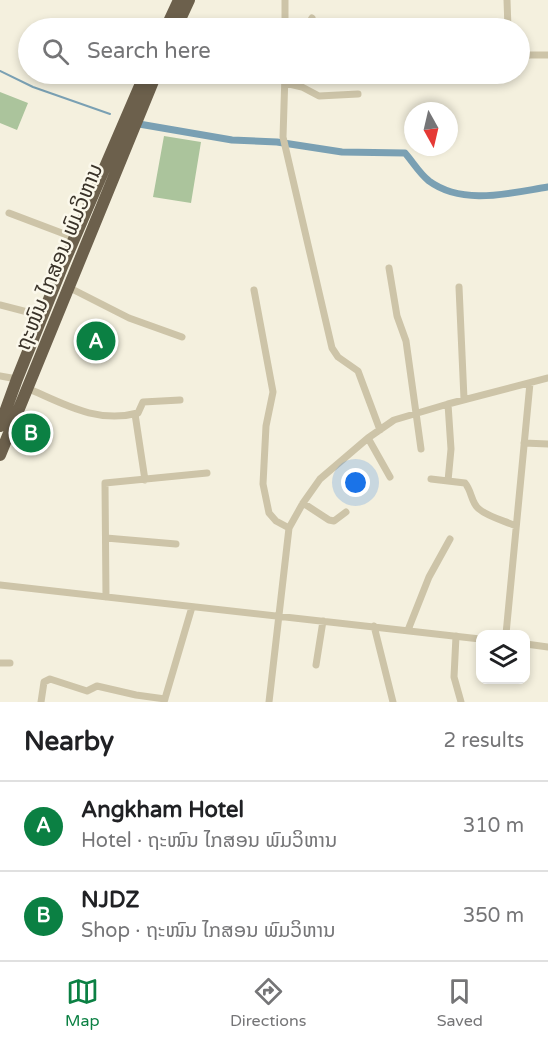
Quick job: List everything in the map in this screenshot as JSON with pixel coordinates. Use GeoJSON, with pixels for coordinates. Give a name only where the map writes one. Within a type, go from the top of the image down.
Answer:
{"type":"FeatureCollection","features":[{"type":"Feature","properties":{"kind":"highway"},"geometry":{"type":"LineString","coordinates":[[171,18],[179,0]]}},
{"type":"Feature","properties":{"kind":"highway"},"geometry":{"type":"LineString","coordinates":[[181,18],[189,0]]}},
{"type":"Feature","properties":{"kind":"highway","name":"ຖະໜົນ ໄກສອນ ພົມວິຫານ"},"geometry":{"type":"LineString","coordinates":[[0,426],[16,379],[62,267],[141,84]]}},
{"type":"Feature","properties":{"kind":"highway","name":"ຖະໜົນ ໄກສອນ ພົມວິຫານ"},"geometry":{"type":"LineString","coordinates":[[0,455],[152,84]]}},
{"type":"Feature","properties":{"kind":"highway"},"geometry":{"type":"LineString","coordinates":[[62,267],[74,272]]}},
{"type":"Feature","properties":{"kind":"street"},"geometry":{"type":"LineString","coordinates":[[285,0],[285,18]]}},
{"type":"Feature","properties":{"kind":"street"},"geometry":{"type":"LineString","coordinates":[[507,0],[508,18]]}},
{"type":"Feature","properties":{"kind":"street"},"geometry":{"type":"LineString","coordinates":[[530,56],[548,55]]}},
{"type":"Feature","properties":{"kind":"street"},"geometry":{"type":"LineString","coordinates":[[285,84],[283,137],[334,354],[358,371],[380,430]]}},
{"type":"Feature","properties":{"kind":"street"},"geometry":{"type":"LineString","coordinates":[[289,84],[302,87],[319,96],[358,94]]}},
{"type":"Feature","properties":{"kind":"street"},"geometry":{"type":"LineString","coordinates":[[9,213],[75,238]]}},
{"type":"Feature","properties":{"kind":"street"},"geometry":{"type":"LineString","coordinates":[[389,268],[397,316],[406,341],[421,449]]}},
{"type":"Feature","properties":{"kind":"street"},"geometry":{"type":"LineString","coordinates":[[68,287],[139,322],[182,336]]}},
{"type":"Feature","properties":{"kind":"street"},"geometry":{"type":"LineString","coordinates":[[459,287],[464,399]]}},
{"type":"Feature","properties":{"kind":"street"},"geometry":{"type":"LineString","coordinates":[[254,290],[273,392],[266,426],[263,484],[269,513],[276,521],[289,528]]}},
{"type":"Feature","properties":{"kind":"street"},"geometry":{"type":"LineString","coordinates":[[0,305],[43,316]]}},
{"type":"Feature","properties":{"kind":"street"},"geometry":{"type":"LineString","coordinates":[[0,376],[16,379]]}},
{"type":"Feature","properties":{"kind":"street"},"geometry":{"type":"LineString","coordinates":[[269,702],[289,528],[320,479],[368,438],[394,420],[464,399],[548,378]]}},
{"type":"Feature","properties":{"kind":"street"},"geometry":{"type":"LineString","coordinates":[[506,630],[530,383]]}},
{"type":"Feature","properties":{"kind":"street"},"geometry":{"type":"LineString","coordinates":[[27,388],[98,416],[135,414],[139,412],[143,402],[180,399]]}},
{"type":"Feature","properties":{"kind":"street"},"geometry":{"type":"LineString","coordinates":[[448,404],[451,449],[448,481]]}},
{"type":"Feature","properties":{"kind":"street"},"geometry":{"type":"LineString","coordinates":[[135,414],[145,480]]}},
{"type":"Feature","properties":{"kind":"street"},"geometry":{"type":"LineString","coordinates":[[368,438],[390,477]]}},
{"type":"Feature","properties":{"kind":"street"},"geometry":{"type":"LineString","coordinates":[[524,443],[548,444]]}},
{"type":"Feature","properties":{"kind":"street"},"geometry":{"type":"LineString","coordinates":[[106,597],[105,483],[207,473]]}},
{"type":"Feature","properties":{"kind":"street"},"geometry":{"type":"LineString","coordinates":[[431,479],[465,483],[471,490],[473,501],[479,510],[516,526]]}},
{"type":"Feature","properties":{"kind":"street"},"geometry":{"type":"LineString","coordinates":[[303,503],[329,520],[334,521],[345,512]]}},
{"type":"Feature","properties":{"kind":"street"},"geometry":{"type":"LineString","coordinates":[[106,538],[176,544]]}},
{"type":"Feature","properties":{"kind":"street"},"geometry":{"type":"LineString","coordinates":[[408,630],[429,577],[450,539]]}},
{"type":"Feature","properties":{"kind":"street"},"geometry":{"type":"LineString","coordinates":[[0,585],[476,638]]}},
{"type":"Feature","properties":{"kind":"street"},"geometry":{"type":"LineString","coordinates":[[41,702],[44,682],[47,679],[87,691],[97,686],[165,701],[192,607]]}},
{"type":"Feature","properties":{"kind":"street"},"geometry":{"type":"LineString","coordinates":[[316,665],[323,621]]}},
{"type":"Feature","properties":{"kind":"street"},"geometry":{"type":"LineString","coordinates":[[374,626],[393,702]]}},
{"type":"Feature","properties":{"kind":"street"},"geometry":{"type":"LineString","coordinates":[[456,636],[454,677],[461,702]]}},
{"type":"Feature","properties":{"kind":"street"},"geometry":{"type":"LineString","coordinates":[[530,644],[548,646]]}},
{"type":"Feature","properties":{"kind":"street"},"geometry":{"type":"LineString","coordinates":[[0,663],[10,663]]}},
{"type":"Feature","properties":{"kind":"green space"},"geometry":{"type":"Polygon","coordinates":[[[0,92],[28,103],[17,130],[0,123],[0,92]]]}},
{"type":"Feature","properties":{"kind":"green space"},"geometry":{"type":"Polygon","coordinates":[[[164,136],[201,142],[191,203],[153,197],[164,136]]]}},
{"type":"Feature","properties":{"kind":"waterway"},"geometry":{"type":"LineString","coordinates":[[0,71],[18,80]]}},
{"type":"Feature","properties":{"kind":"waterway"},"geometry":{"type":"LineString","coordinates":[[27,84],[110,114]]}},
{"type":"Feature","properties":{"kind":"waterway"},"geometry":{"type":"LineString","coordinates":[[139,124],[232,140],[277,142],[342,152],[405,153],[429,181],[442,189],[457,193],[487,196],[548,187]]}},
{"type":"Feature","properties":{"kind":"place","name":"Angkham Hotel"},"geometry":{"type":"Point","coordinates":[96,341]}},
{"type":"Feature","properties":{"kind":"place","name":"NJDZ"},"geometry":{"type":"Point","coordinates":[31,433]}}]}
